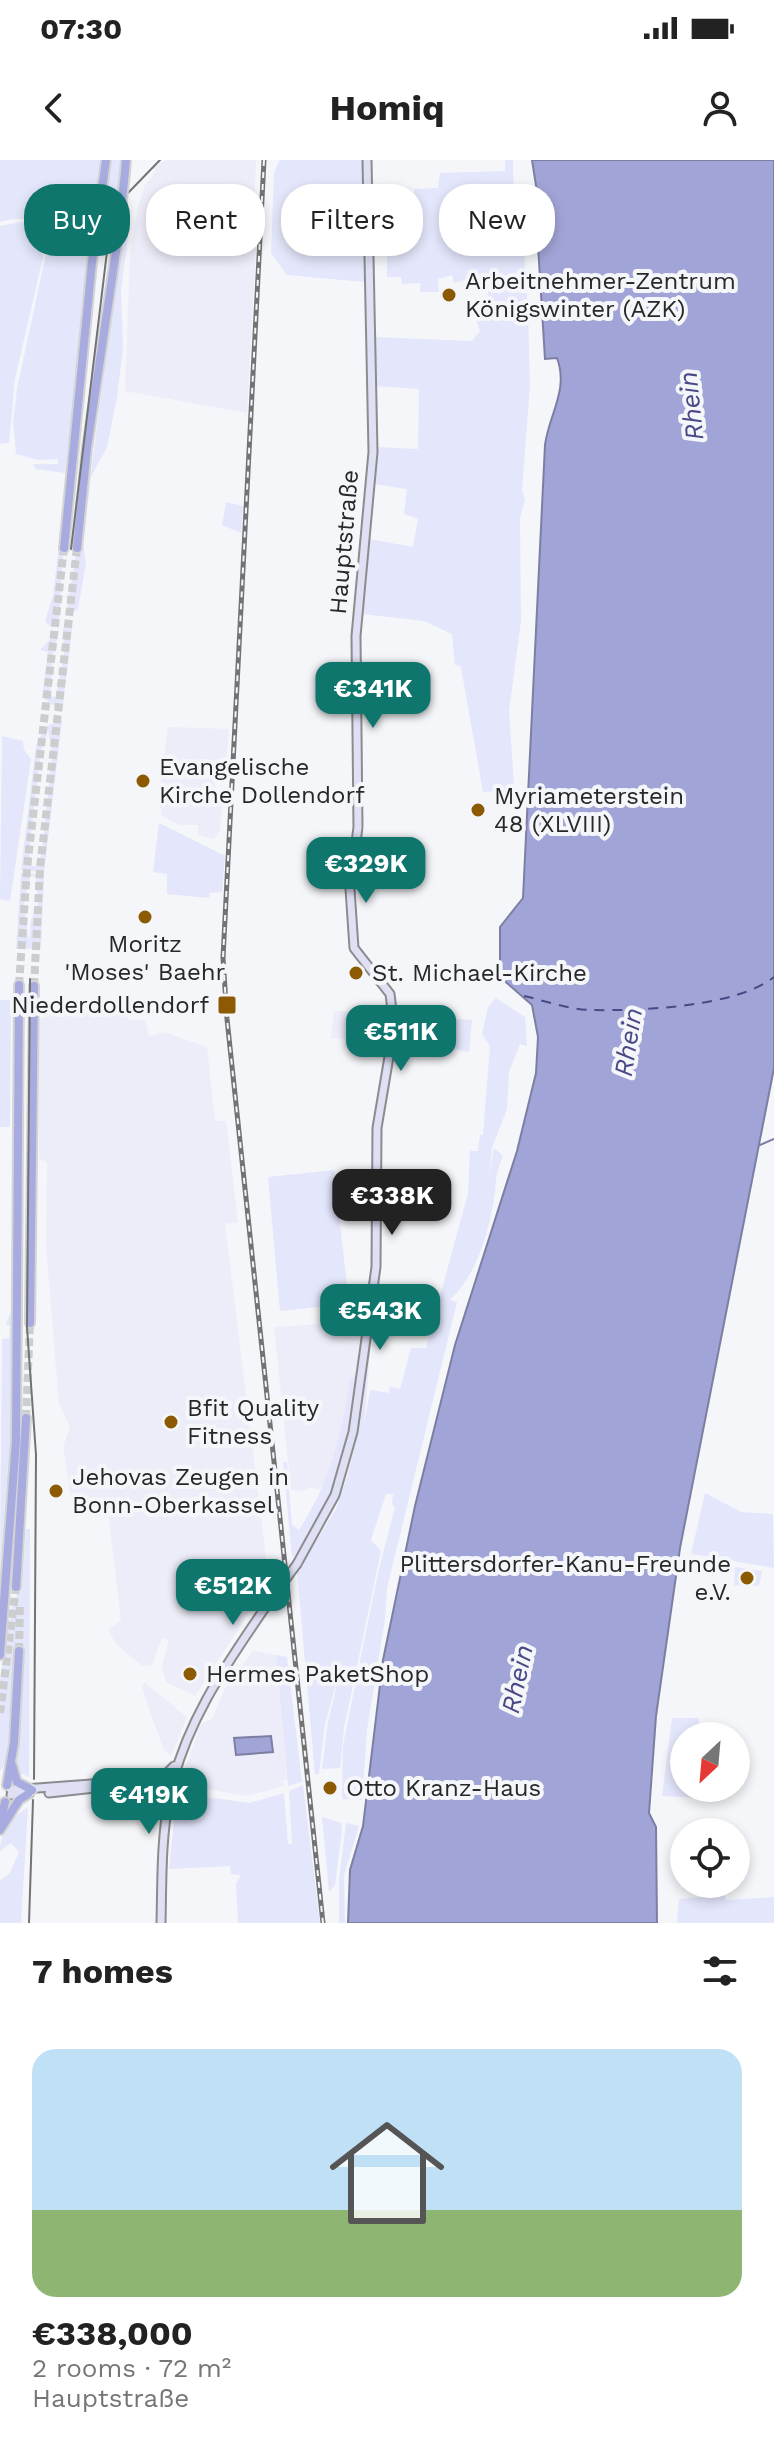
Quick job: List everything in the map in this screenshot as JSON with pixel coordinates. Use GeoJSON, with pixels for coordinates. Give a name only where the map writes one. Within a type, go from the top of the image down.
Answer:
{"type":"FeatureCollection","features":[{"type":"Feature","properties":{"kind":"highway"},"geometry":{"type":"LineString","coordinates":[[64,548],[106,160]]}},
{"type":"Feature","properties":{"kind":"highway"},"geometry":{"type":"LineString","coordinates":[[77,548],[87,448],[118,238],[126,160]]}},
{"type":"Feature","properties":{"kind":"highway"},"geometry":{"type":"LineString","coordinates":[[0,1602],[14,1586],[19,985]]}},
{"type":"Feature","properties":{"kind":"highway"},"geometry":{"type":"LineString","coordinates":[[30,1323],[34,986]]}},
{"type":"Feature","properties":{"kind":"highway"},"geometry":{"type":"LineString","coordinates":[[0,1655],[18,1567],[26,1418]]}},
{"type":"Feature","properties":{"kind":"highway"},"geometry":{"type":"LineString","coordinates":[[0,1827],[11,1760],[19,1651]]}},
{"type":"Feature","properties":{"kind":"highway"},"geometry":{"type":"LineString","coordinates":[[0,1827],[19,1800],[30,1792],[17,1782],[11,1760]]}},
{"type":"Feature","properties":{"kind":"main road","name":"Hauptstraße"},"geometry":{"type":"LineString","coordinates":[[161,1923],[168,1805],[178,1761],[222,1669],[297,1564],[335,1495],[353,1432],[376,1267],[377,1128],[394,1027],[390,994],[354,948],[350,893],[358,827],[356,636],[373,452],[367,160]]}},
{"type":"Feature","properties":{"kind":"main road"},"geometry":{"type":"LineString","coordinates":[[151,1786],[178,1761]]}},
{"type":"Feature","properties":{"kind":"main road"},"geometry":{"type":"LineString","coordinates":[[151,1786],[168,1805]]}},
{"type":"Feature","properties":{"kind":"main road"},"geometry":{"type":"LineString","coordinates":[[6,1793],[92,1791],[104,1787],[171,1788]]}},
{"type":"Feature","properties":{"kind":"shaded area"},"geometry":{"type":"Polygon","coordinates":[[[0,160],[101,160],[98,184],[24,184],[24,219],[0,222],[0,160]]]}},
{"type":"Feature","properties":{"kind":"shaded area"},"geometry":{"type":"Polygon","coordinates":[[[110,160],[122,160],[119,184],[107,184],[110,160]]]}},
{"type":"Feature","properties":{"kind":"shaded area"},"geometry":{"type":"Polygon","coordinates":[[[166,160],[256,160],[255,184],[146,184],[146,256],[255,256],[247,413],[125,391],[130,254],[138,207],[145,185],[156,171],[153,168],[166,160]]]}},
{"type":"Feature","properties":{"kind":"shaded area"},"geometry":{"type":"Polygon","coordinates":[[[280,160],[363,160],[363,184],[281,184],[281,256],[364,256],[364,282],[287,275],[271,253],[274,172],[280,160]]]}},
{"type":"Feature","properties":{"kind":"shaded area"},"geometry":{"type":"Polygon","coordinates":[[[505,160],[513,160],[513,184],[439,184],[439,256],[524,256],[528,308],[530,387],[522,489],[525,500],[520,518],[521,621],[509,711],[514,783],[505,791],[483,792],[461,667],[455,665],[452,634],[424,621],[362,614],[369,539],[413,547],[418,519],[404,514],[407,489],[373,484],[378,447],[418,449],[419,389],[375,386],[374,337],[472,341],[480,331],[476,319],[486,311],[489,283],[481,276],[454,283],[452,275],[438,279],[439,292],[420,292],[421,283],[402,284],[401,277],[387,277],[387,256],[423,256],[423,189],[438,188],[440,173],[505,171],[505,160]]]}},
{"type":"Feature","properties":{"kind":"shaded area"},"geometry":{"type":"Polygon","coordinates":[[[24,223],[24,256],[43,257],[15,379],[9,443],[0,444],[0,226],[24,223]]]}},
{"type":"Feature","properties":{"kind":"shaded area"},"geometry":{"type":"Polygon","coordinates":[[[46,256],[90,256],[65,473],[36,469],[33,464],[58,464],[58,459],[38,460],[16,454],[13,422],[17,389],[46,256]]]}},
{"type":"Feature","properties":{"kind":"shaded area"},"geometry":{"type":"Polygon","coordinates":[[[120,256],[125,256],[121,290],[123,348],[117,397],[107,447],[91,477],[83,543],[86,563],[78,609],[66,616],[75,558],[81,547],[120,256]]]}},
{"type":"Feature","properties":{"kind":"shaded area"},"geometry":{"type":"Polygon","coordinates":[[[226,502],[243,506],[241,533],[222,525],[226,502]]]}},
{"type":"Feature","properties":{"kind":"shaded area"},"geometry":{"type":"Polygon","coordinates":[[[59,545],[63,557],[59,619],[50,626],[45,621],[53,595],[59,545]]]}},
{"type":"Feature","properties":{"kind":"shaded area"},"geometry":{"type":"Polygon","coordinates":[[[73,621],[62,712],[42,697],[48,652],[40,650],[59,630],[53,654],[50,696],[56,697],[64,655],[63,628],[73,621]]]}},
{"type":"Feature","properties":{"kind":"shaded area"},"geometry":{"type":"Polygon","coordinates":[[[62,721],[44,872],[21,870],[36,746],[44,728],[62,721]],[[48,730],[41,752],[29,851],[32,866],[37,866],[42,852],[52,753],[48,730]]]}},
{"type":"Feature","properties":{"kind":"shaded area"},"geometry":{"type":"Polygon","coordinates":[[[168,727],[229,729],[226,765],[216,765],[215,793],[223,794],[220,830],[214,839],[198,835],[198,825],[180,825],[162,816],[159,796],[168,727]]]}},
{"type":"Feature","properties":{"kind":"shaded area"},"geometry":{"type":"Polygon","coordinates":[[[2,736],[23,741],[24,750],[31,759],[10,901],[0,899],[2,736]]]}},
{"type":"Feature","properties":{"kind":"shaded area"},"geometry":{"type":"Polygon","coordinates":[[[159,823],[225,856],[222,892],[210,893],[209,898],[167,894],[167,874],[153,872],[159,823]]]}},
{"type":"Feature","properties":{"kind":"shaded area"},"geometry":{"type":"Polygon","coordinates":[[[21,873],[44,875],[41,948],[16,949],[21,873]],[[30,876],[24,904],[29,943],[31,920],[38,905],[36,877],[30,876]]]}},
{"type":"Feature","properties":{"kind":"shaded area"},"geometry":{"type":"Polygon","coordinates":[[[496,998],[525,1017],[527,1046],[520,1044],[509,1072],[507,1109],[492,1148],[489,1177],[494,1148],[503,1156],[486,1235],[468,1277],[450,1300],[457,1302],[387,1588],[367,1730],[362,1800],[342,1799],[343,1745],[378,1573],[395,1507],[392,1504],[393,1494],[386,1494],[371,1540],[381,1551],[344,1728],[340,1768],[322,1769],[327,1727],[343,1658],[325,1724],[319,1774],[315,1775],[297,1572],[336,1509],[347,1477],[372,1329],[364,1425],[370,1390],[389,1393],[390,1387],[400,1389],[411,1348],[426,1348],[468,1193],[470,1151],[478,1151],[480,1135],[483,1135],[490,1046],[482,1034],[488,1007],[496,998]]]}},
{"type":"Feature","properties":{"kind":"shaded area"},"geometry":{"type":"Polygon","coordinates":[[[128,999],[128,1020],[145,1020],[149,1036],[164,1032],[207,1047],[215,1121],[226,1121],[238,1222],[225,1224],[269,1582],[195,1696],[166,1682],[162,1666],[169,1640],[162,1638],[152,1665],[143,1666],[118,1646],[108,1631],[121,1620],[107,1503],[72,1505],[63,1447],[70,1427],[59,1404],[46,1246],[47,1163],[39,1158],[39,1019],[49,1016],[49,1004],[128,999]]]}},
{"type":"Feature","properties":{"kind":"shaded area"},"geometry":{"type":"Polygon","coordinates":[[[0,1000],[11,1000],[10,1127],[0,1127],[0,1000]]]}},
{"type":"Feature","properties":{"kind":"shaded area"},"geometry":{"type":"Polygon","coordinates":[[[334,1011],[362,1012],[361,1039],[331,1038],[334,1011]]]}},
{"type":"Feature","properties":{"kind":"shaded area"},"geometry":{"type":"Polygon","coordinates":[[[399,1015],[472,1020],[469,1052],[396,1040],[399,1015]]]}},
{"type":"Feature","properties":{"kind":"shaded area"},"geometry":{"type":"Polygon","coordinates":[[[334,1170],[349,1304],[280,1311],[268,1177],[334,1170]]]}},
{"type":"Feature","properties":{"kind":"shaded area"},"geometry":{"type":"Polygon","coordinates":[[[13,1307],[10,1440],[0,1571],[2,1339],[9,1338],[10,1326],[6,1324],[13,1307]]]}},
{"type":"Feature","properties":{"kind":"shaded area"},"geometry":{"type":"Polygon","coordinates":[[[367,1321],[360,1377],[350,1379],[343,1428],[330,1475],[319,1490],[310,1487],[305,1491],[291,1490],[274,1327],[367,1321]]]}},
{"type":"Feature","properties":{"kind":"shaded area"},"geometry":{"type":"Polygon","coordinates":[[[356,1376],[344,1449],[330,1497],[307,1540],[292,1558],[283,1462],[287,1462],[292,1525],[299,1530],[327,1476],[339,1438],[350,1378],[356,1376]]]}},
{"type":"Feature","properties":{"kind":"shaded area"},"geometry":{"type":"Polygon","coordinates":[[[705,1493],[741,1512],[773,1514],[774,1568],[691,1554],[705,1493]]]}},
{"type":"Feature","properties":{"kind":"shaded area"},"geometry":{"type":"Polygon","coordinates":[[[26,1529],[30,1529],[29,1777],[16,1771],[22,1650],[15,1650],[6,1763],[0,1771],[0,1680],[13,1599],[22,1590],[26,1529]]]}},
{"type":"Feature","properties":{"kind":"shaded area","name":"Plittersdorfer-Kanu-Freunde e.V."},"geometry":{"type":"Polygon","coordinates":[[[735,1567],[762,1571],[759,1586],[734,1585],[735,1567]]]}},
{"type":"Feature","properties":{"kind":"shaded area"},"geometry":{"type":"Polygon","coordinates":[[[253,1651],[276,1655],[287,1780],[283,1780],[284,1786],[246,1796],[185,1785],[182,1777],[201,1724],[213,1718],[224,1690],[253,1651]]]}},
{"type":"Feature","properties":{"kind":"shaded area"},"geometry":{"type":"Polygon","coordinates":[[[276,1655],[287,1657],[302,1782],[288,1786],[276,1655]]]}},
{"type":"Feature","properties":{"kind":"shaded area"},"geometry":{"type":"Polygon","coordinates":[[[145,1683],[187,1717],[171,1757],[163,1748],[145,1697],[142,1686],[145,1683]]]}},
{"type":"Feature","properties":{"kind":"shaded area"},"geometry":{"type":"Polygon","coordinates":[[[672,1718],[699,1718],[699,1722],[671,1722],[672,1718]]]}},
{"type":"Feature","properties":{"kind":"shaded area"},"geometry":{"type":"Polygon","coordinates":[[[670,1734],[670,1796],[662,1796],[670,1734]]]}},
{"type":"Feature","properties":{"kind":"shaded area"},"geometry":{"type":"Polygon","coordinates":[[[303,1785],[320,1923],[238,1923],[236,1884],[241,1875],[231,1874],[230,1866],[169,1869],[177,1793],[250,1803],[284,1793],[288,1844],[292,1843],[289,1791],[303,1785]]]}},
{"type":"Feature","properties":{"kind":"shaded area"},"geometry":{"type":"Polygon","coordinates":[[[28,1807],[21,1923],[0,1923],[0,1881],[10,1873],[19,1852],[11,1843],[0,1851],[2,1838],[12,1820],[28,1807]]]}},
{"type":"Feature","properties":{"kind":"shaded area"},"geometry":{"type":"Polygon","coordinates":[[[322,1817],[341,1823],[342,1830],[335,1885],[329,1892],[322,1817]]]}},
{"type":"Feature","properties":{"kind":"shaded area"},"geometry":{"type":"Polygon","coordinates":[[[346,1823],[359,1826],[344,1875],[345,1923],[339,1923],[339,1880],[346,1823]]]}},
{"type":"Feature","properties":{"kind":"shaded area"},"geometry":{"type":"Polygon","coordinates":[[[774,1897],[774,1923],[677,1923],[679,1899],[774,1897]]]}},
{"type":"Feature","properties":{"kind":"water","name":"Rhein"},"geometry":{"type":"Polygon","coordinates":[[[532,160],[774,160],[774,1068],[680,1548],[656,1716],[649,1813],[656,1827],[657,1923],[348,1923],[350,1870],[363,1826],[383,1660],[415,1506],[455,1345],[517,1151],[536,1073],[538,1037],[532,1005],[500,977],[500,927],[523,898],[545,445],[561,381],[557,358],[545,359],[539,256],[555,256],[555,184],[536,184],[532,160]]]}},
{"type":"Feature","properties":{"kind":"water"},"geometry":{"type":"Polygon","coordinates":[[[271,1736],[273,1752],[236,1755],[234,1738],[271,1736]]]}},
{"type":"Feature","properties":{"kind":"waterway"},"geometry":{"type":"LineString","coordinates":[[760,1145],[774,1139]]}},
{"type":"Feature","properties":{"kind":"ferry route"},"geometry":{"type":"LineString","coordinates":[[524,996],[584,1010],[660,1008],[737,995],[774,977]]}},
{"type":"Feature","properties":{"kind":"tunnel"},"geometry":{"type":"LineString","coordinates":[[19,985],[27,868],[64,548]]}},
{"type":"Feature","properties":{"kind":"tunnel"},"geometry":{"type":"LineString","coordinates":[[34,986],[40,868],[77,548]]}},
{"type":"Feature","properties":{"kind":"tunnel"},"geometry":{"type":"LineString","coordinates":[[26,1418],[30,1323]]}},
{"type":"Feature","properties":{"kind":"tunnel"},"geometry":{"type":"LineString","coordinates":[[0,1713],[16,1587]]}},
{"type":"Feature","properties":{"kind":"tunnel"},"geometry":{"type":"LineString","coordinates":[[19,1651],[20,1603]]}},
{"type":"Feature","properties":{"kind":"tram line"},"geometry":{"type":"LineString","coordinates":[[71,549],[109,235],[127,194],[160,160]]}},
{"type":"Feature","properties":{"kind":"tram line"},"geometry":{"type":"LineString","coordinates":[[30,979],[27,1327],[36,1455],[34,1779]]}},
{"type":"Feature","properties":{"kind":"tram line"},"geometry":{"type":"LineString","coordinates":[[29,1923],[33,1800]]}},
{"type":"Feature","properties":{"kind":"railway"},"geometry":{"type":"LineString","coordinates":[[264,160],[223,958],[323,1923]]}},
{"type":"Feature","properties":{"kind":"place","name":"Arbeitnehmer-Zentrum Königswinter (AZK)"},"geometry":{"type":"Point","coordinates":[449,295]}},
{"type":"Feature","properties":{"kind":"place","name":"Evangelische Kirche Dollendorf"},"geometry":{"type":"Point","coordinates":[143,781]}},
{"type":"Feature","properties":{"kind":"place","name":"Myriameterstein 48 (XLVIII)"},"geometry":{"type":"Point","coordinates":[478,810]}},
{"type":"Feature","properties":{"kind":"place","name":"Moritz 'Moses' Baehr"},"geometry":{"type":"Point","coordinates":[145,917]}},
{"type":"Feature","properties":{"kind":"place","name":"St. Michael-Kirche"},"geometry":{"type":"Point","coordinates":[356,973]}},
{"type":"Feature","properties":{"kind":"place","name":"Niederdollendorf"},"geometry":{"type":"Point","coordinates":[227,1005]}},
{"type":"Feature","properties":{"kind":"place","name":"Bfit Quality Fitness"},"geometry":{"type":"Point","coordinates":[171,1422]}},
{"type":"Feature","properties":{"kind":"place","name":"Jehovas Zeugen in Bonn-Oberkassel"},"geometry":{"type":"Point","coordinates":[56,1491]}},
{"type":"Feature","properties":{"kind":"place","name":"Plittersdorfer-Kanu-Freunde e.V."},"geometry":{"type":"Point","coordinates":[747,1578]}},
{"type":"Feature","properties":{"kind":"place","name":"Hermes PaketShop"},"geometry":{"type":"Point","coordinates":[190,1674]}},
{"type":"Feature","properties":{"kind":"place","name":"Otto Kranz-Haus"},"geometry":{"type":"Point","coordinates":[330,1788]}}]}
